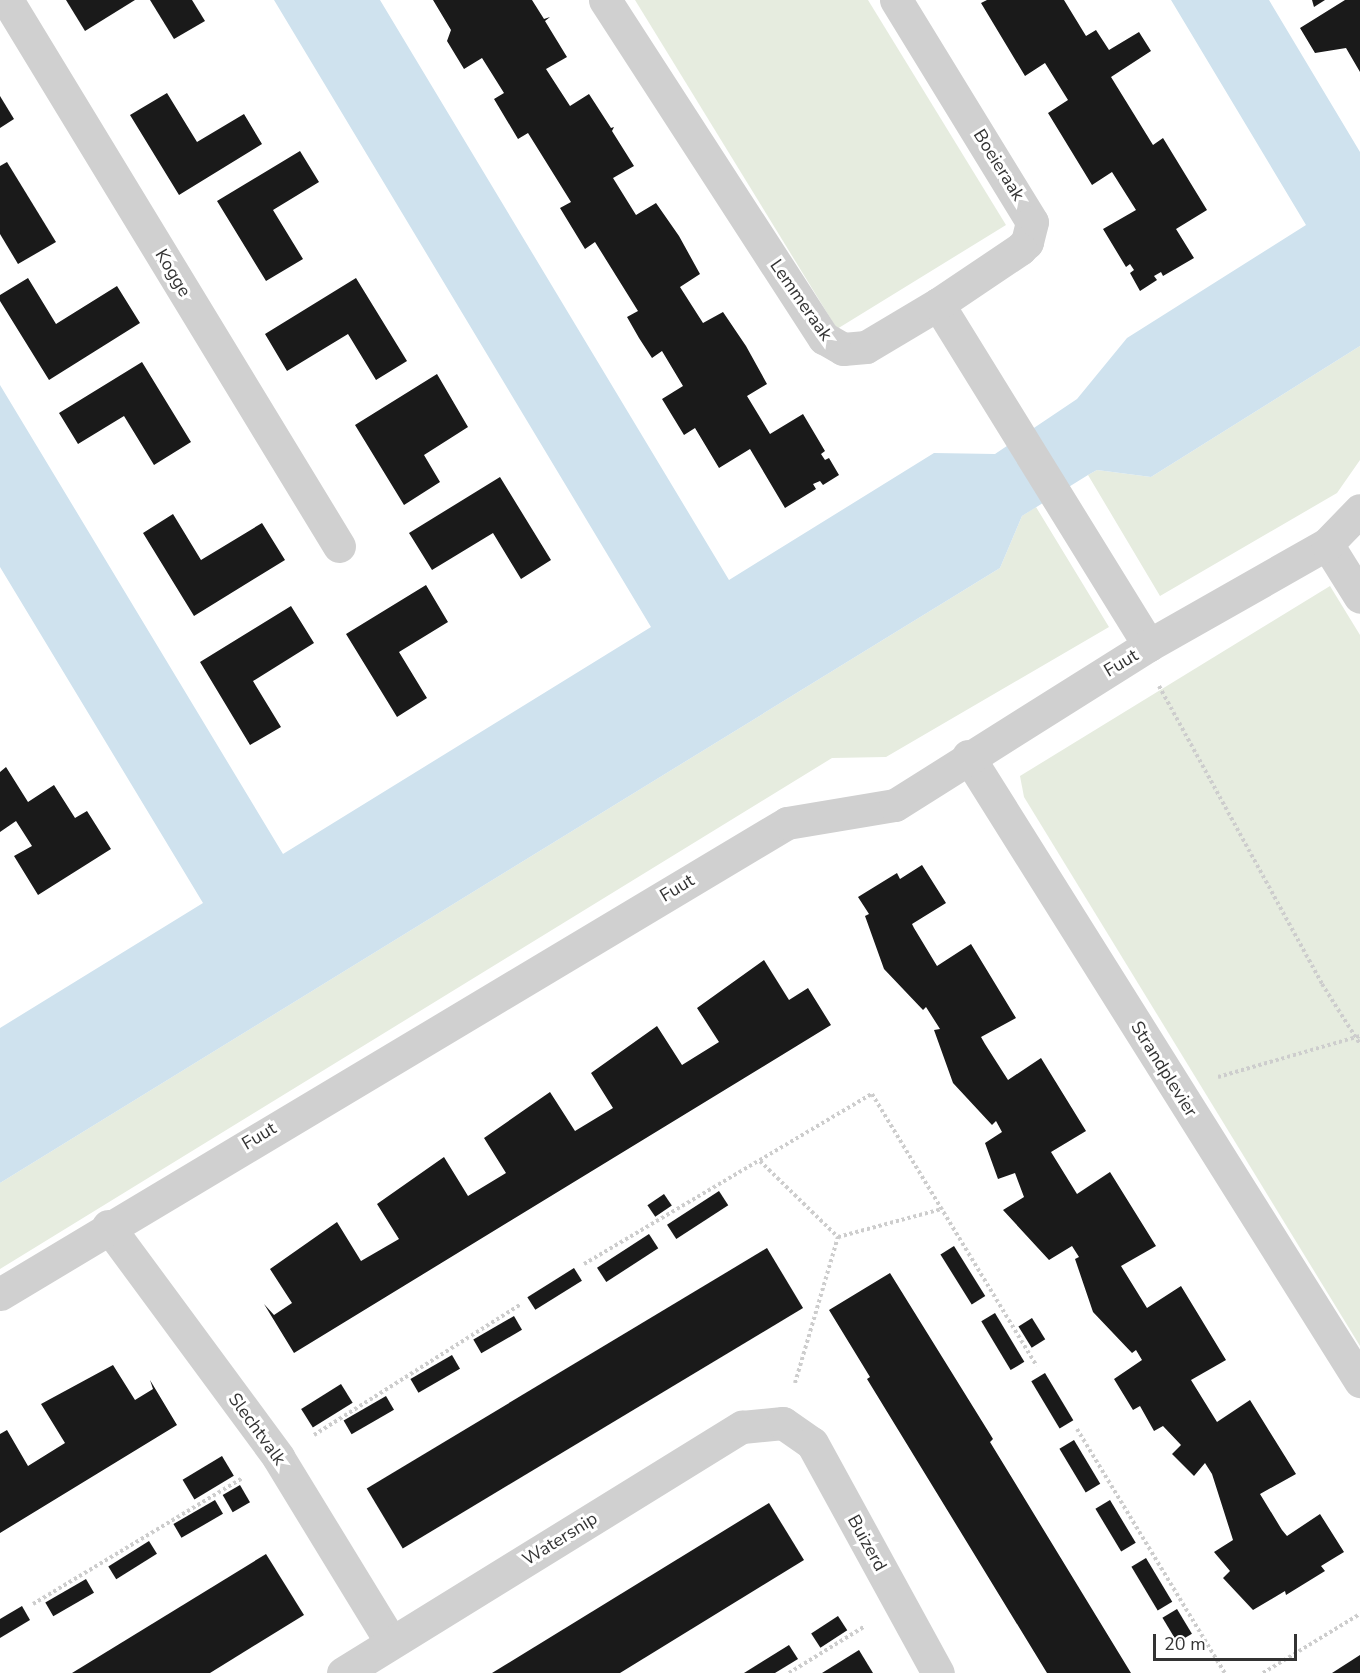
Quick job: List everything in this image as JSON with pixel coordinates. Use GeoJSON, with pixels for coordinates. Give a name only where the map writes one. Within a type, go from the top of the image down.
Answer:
{"type":"FeatureCollection","features":[{"type":"Feature","properties":{"kind":"street","name":"Kogge"},"geometry":{"type":"LineString","coordinates":[[7,0],[339,546]]}},
{"type":"Feature","properties":{"kind":"street","name":"Lemmeraak"},"geometry":{"type":"LineString","coordinates":[[605,0],[824,338],[843,349],[866,347],[938,304]]}},
{"type":"Feature","properties":{"kind":"street","name":"Boeieraak"},"geometry":{"type":"LineString","coordinates":[[896,0],[1032,222],[1027,242],[1020,249],[938,304]]}},
{"type":"Feature","properties":{"kind":"street"},"geometry":{"type":"LineString","coordinates":[[938,304],[1006,410],[1149,645]]}},
{"type":"Feature","properties":{"kind":"street","name":"Fuut"},"geometry":{"type":"LineString","coordinates":[[0,1294],[108,1226],[786,823],[895,805],[968,756],[1149,645],[1327,544],[1360,510]]}},
{"type":"Feature","properties":{"kind":"street"},"geometry":{"type":"LineString","coordinates":[[1327,544],[1360,597]]}},
{"type":"Feature","properties":{"kind":"street","name":"Strandplevier"},"geometry":{"type":"LineString","coordinates":[[968,756],[1360,1381]]}},
{"type":"Feature","properties":{"kind":"street","name":"Slechtvalk"},"geometry":{"type":"LineString","coordinates":[[108,1226],[278,1457],[391,1642]]}},
{"type":"Feature","properties":{"kind":"street","name":"Watersnip"},"geometry":{"type":"LineString","coordinates":[[343,1673],[742,1427],[783,1423]]}},
{"type":"Feature","properties":{"kind":"street","name":"Buizerd"},"geometry":{"type":"LineString","coordinates":[[783,1423],[812,1443],[938,1673]]}},
{"type":"Feature","properties":{"kind":"path"},"geometry":{"type":"LineString","coordinates":[[1149,645],[1155,680],[1322,984],[1358,1037],[1360,1044]]}},
{"type":"Feature","properties":{"kind":"path"},"geometry":{"type":"LineString","coordinates":[[1176,1088],[1358,1037]]}},
{"type":"Feature","properties":{"kind":"path"},"geometry":{"type":"LineString","coordinates":[[584,1264],[872,1094],[1037,1366]]}},
{"type":"Feature","properties":{"kind":"path"},"geometry":{"type":"LineString","coordinates":[[760,1161],[838,1237]]}},
{"type":"Feature","properties":{"kind":"path"},"geometry":{"type":"LineString","coordinates":[[838,1237],[942,1209]]}},
{"type":"Feature","properties":{"kind":"path"},"geometry":{"type":"LineString","coordinates":[[783,1423],[838,1237]]}},
{"type":"Feature","properties":{"kind":"path"},"geometry":{"type":"LineString","coordinates":[[1077,1429],[1225,1673]]}},
{"type":"Feature","properties":{"kind":"path"},"geometry":{"type":"LineString","coordinates":[[789,1673],[900,1604]]}},
{"type":"Feature","properties":{"kind":"path"},"geometry":{"type":"LineString","coordinates":[[1263,1673],[1360,1614]]}},
{"type":"Feature","properties":{"kind":"shaded area"},"geometry":{"type":"Polygon","coordinates":[[[635,0],[868,0],[1006,225],[837,329],[635,0]]]}},
{"type":"Feature","properties":{"kind":"shaded area"},"geometry":{"type":"Polygon","coordinates":[[[1360,346],[1360,460],[1337,493],[1160,596],[1088,475],[1097,470],[1151,477],[1360,346]]]}},
{"type":"Feature","properties":{"kind":"shaded area"},"geometry":{"type":"Polygon","coordinates":[[[1036,507],[1109,627],[886,757],[832,758],[0,1269],[0,1183],[1000,568],[1022,516],[1036,507]]]}},
{"type":"Feature","properties":{"kind":"shaded area"},"geometry":{"type":"Polygon","coordinates":[[[1330,586],[1360,635],[1360,1346],[1024,797],[1020,776],[1330,586]]]}},
{"type":"Feature","properties":{"kind":"water"},"geometry":{"type":"Polygon","coordinates":[[[274,0],[380,0],[729,580],[934,453],[995,454],[1077,399],[1127,338],[1306,225],[1171,0],[1269,0],[1360,152],[1360,346],[1151,477],[1097,470],[1088,475],[1022,516],[1000,568],[0,1183],[0,1028],[203,903],[0,567],[0,385],[283,854],[651,627],[274,0]]]}},
{"type":"Feature","properties":{"kind":"building"},"geometry":{"type":"Polygon","coordinates":[[[66,0],[135,0],[85,31],[66,0]]]}},
{"type":"Feature","properties":{"kind":"building"},"geometry":{"type":"Polygon","coordinates":[[[150,0],[192,0],[205,21],[174,39],[150,0]]]}},
{"type":"Feature","properties":{"kind":"building"},"geometry":{"type":"Polygon","coordinates":[[[433,0],[532,0],[544,19],[550,17],[545,21],[567,57],[546,69],[570,106],[589,94],[611,128],[614,127],[612,131],[634,166],[613,178],[636,215],[656,203],[679,236],[700,274],[680,287],[703,323],[723,312],[746,346],[767,384],[747,396],[770,434],[803,414],[825,451],[821,454],[825,460],[829,458],[839,475],[823,485],[820,481],[813,484],[816,489],[785,508],[750,449],[719,468],[695,428],[684,435],[662,399],[683,386],[662,351],[652,358],[639,338],[627,317],[638,311],[595,242],[585,249],[560,208],[571,202],[528,133],[518,139],[494,99],[504,93],[482,58],[464,69],[447,41],[451,30],[433,0]]]}},
{"type":"Feature","properties":{"kind":"building"},"geometry":{"type":"Polygon","coordinates":[[[987,0],[1064,0],[1086,36],[1096,30],[1109,50],[1139,32],[1151,51],[1111,77],[1153,145],[1163,138],[1207,210],[1176,229],[1194,258],[1163,276],[1161,272],[1154,276],[1157,280],[1140,291],[1130,273],[1134,270],[1130,264],[1126,267],[1103,229],[1136,210],[1112,172],[1092,185],[1048,113],[1068,100],[1045,63],[1025,76],[981,3],[987,0]]]}},
{"type":"Feature","properties":{"kind":"building"},"geometry":{"type":"Polygon","coordinates":[[[1312,0],[1325,0],[1314,7],[1312,0]]]}},
{"type":"Feature","properties":{"kind":"building"},"geometry":{"type":"Polygon","coordinates":[[[1345,0],[1360,0],[1360,72],[1346,48],[1315,53],[1300,28],[1345,0]]]}},
{"type":"Feature","properties":{"kind":"building"},"geometry":{"type":"Polygon","coordinates":[[[167,93],[197,142],[244,114],[262,144],[179,195],[130,115],[167,93]]]}},
{"type":"Feature","properties":{"kind":"building"},"geometry":{"type":"Polygon","coordinates":[[[0,96],[14,119],[0,128],[0,96]]]}},
{"type":"Feature","properties":{"kind":"building"},"geometry":{"type":"Polygon","coordinates":[[[300,151],[319,182],[273,210],[303,259],[266,281],[217,201],[300,151]]]}},
{"type":"Feature","properties":{"kind":"building"},"geometry":{"type":"Polygon","coordinates":[[[7,162],[56,242],[18,264],[0,234],[0,166],[7,162]]]}},
{"type":"Feature","properties":{"kind":"building"},"geometry":{"type":"Polygon","coordinates":[[[28,278],[56,324],[117,286],[140,323],[49,380],[0,301],[0,295],[28,278]]]}},
{"type":"Feature","properties":{"kind":"building"},"geometry":{"type":"Polygon","coordinates":[[[356,278],[407,361],[376,380],[348,334],[287,371],[265,334],[356,278]]]}},
{"type":"Feature","properties":{"kind":"building"},"geometry":{"type":"Polygon","coordinates":[[[142,362],[191,442],[154,465],[124,416],[78,444],[59,413],[142,362]]]}},
{"type":"Feature","properties":{"kind":"building"},"geometry":{"type":"Polygon","coordinates":[[[437,374],[468,427],[424,455],[440,482],[404,505],[355,425],[437,374]]]}},
{"type":"Feature","properties":{"kind":"building"},"geometry":{"type":"Polygon","coordinates":[[[500,477],[551,560],[521,579],[493,533],[432,570],[409,533],[500,477]]]}},
{"type":"Feature","properties":{"kind":"building"},"geometry":{"type":"Polygon","coordinates":[[[173,514],[201,560],[262,523],[285,560],[194,616],[143,533],[173,514]]]}},
{"type":"Feature","properties":{"kind":"building"},"geometry":{"type":"Polygon","coordinates":[[[426,585],[448,622],[399,652],[427,698],[397,717],[346,634],[426,585]]]}},
{"type":"Feature","properties":{"kind":"building"},"geometry":{"type":"Polygon","coordinates":[[[291,606],[314,643],[253,681],[281,727],[250,745],[200,662],[291,606]]]}},
{"type":"Feature","properties":{"kind":"building"},"geometry":{"type":"Polygon","coordinates":[[[6,767],[28,802],[54,785],[75,818],[87,811],[111,849],[38,895],[14,856],[32,846],[16,821],[0,832],[0,772],[6,767]]]}},
{"type":"Feature","properties":{"kind":"building"},"geometry":{"type":"Polygon","coordinates":[[[922,865],[946,903],[912,924],[937,966],[971,944],[1016,1018],[981,1037],[985,1044],[1008,1080],[1041,1058],[1086,1131],[1051,1152],[1077,1194],[1110,1172],[1156,1246],[1121,1266],[1147,1308],[1181,1286],[1226,1360],[1191,1380],[1217,1422],[1250,1400],[1296,1474],[1260,1494],[1282,1530],[1287,1536],[1320,1514],[1344,1552],[1321,1566],[1325,1571],[1286,1595],[1285,1591],[1253,1610],[1223,1578],[1230,1571],[1214,1552],[1233,1540],[1212,1474],[1205,1463],[1194,1476],[1172,1454],[1181,1445],[1163,1426],[1154,1431],[1140,1406],[1133,1410],[1114,1379],[1142,1360],[1136,1350],[1132,1353],[1093,1312],[1075,1259],[1079,1257],[1072,1246],[1049,1260],[1003,1210],[1024,1197],[1015,1173],[998,1179],[985,1143],[1002,1132],[996,1121],[992,1125],[953,1083],[934,1030],[940,1029],[926,1007],[923,1010],[884,969],[865,916],[869,914],[858,897],[897,873],[900,879],[922,865]]]}},
{"type":"Feature","properties":{"kind":"building"},"geometry":{"type":"Polygon","coordinates":[[[764,960],[789,1000],[808,988],[831,1025],[294,1353],[264,1304],[274,1315],[292,1303],[270,1269],[337,1222],[361,1261],[399,1239],[377,1204],[444,1157],[468,1196],[506,1173],[484,1138],[550,1092],[575,1131],[613,1108],[591,1073],[657,1026],[682,1065],[719,1042],[697,1008],[764,960]]]}},
{"type":"Feature","properties":{"kind":"building"},"geometry":{"type":"Polygon","coordinates":[[[719,1191],[728,1205],[676,1239],[667,1225],[719,1191]]]}},
{"type":"Feature","properties":{"kind":"building"},"geometry":{"type":"Polygon","coordinates":[[[664,1194],[672,1206],[655,1217],[647,1205],[664,1194]]]}},
{"type":"Feature","properties":{"kind":"building"},"geometry":{"type":"Polygon","coordinates":[[[649,1234],[658,1248],[606,1282],[597,1268],[649,1234]]]}},
{"type":"Feature","properties":{"kind":"building"},"geometry":{"type":"Polygon","coordinates":[[[954,1246],[985,1296],[972,1305],[940,1254],[954,1246]]]}},
{"type":"Feature","properties":{"kind":"building"},"geometry":{"type":"Polygon","coordinates":[[[767,1248],[803,1308],[403,1549],[367,1489],[767,1248]]]}},
{"type":"Feature","properties":{"kind":"building"},"geometry":{"type":"Polygon","coordinates":[[[574,1268],[582,1281],[535,1310],[527,1297],[574,1268]]]}},
{"type":"Feature","properties":{"kind":"building"},"geometry":{"type":"Polygon","coordinates":[[[890,1273],[993,1439],[990,1442],[1131,1673],[1047,1673],[867,1379],[870,1377],[829,1310],[890,1273]]]}},
{"type":"Feature","properties":{"kind":"building"},"geometry":{"type":"Polygon","coordinates":[[[995,1313],[1024,1362],[1011,1370],[981,1321],[995,1313]]]}},
{"type":"Feature","properties":{"kind":"building"},"geometry":{"type":"Polygon","coordinates":[[[514,1316],[522,1330],[481,1353],[473,1340],[514,1316]]]}},
{"type":"Feature","properties":{"kind":"building"},"geometry":{"type":"Polygon","coordinates":[[[1032,1318],[1045,1339],[1032,1348],[1018,1326],[1032,1318]]]}},
{"type":"Feature","properties":{"kind":"building"},"geometry":{"type":"Polygon","coordinates":[[[452,1355],[460,1369],[418,1393],[410,1379],[452,1355]]]}},
{"type":"Feature","properties":{"kind":"building"},"geometry":{"type":"Polygon","coordinates":[[[113,1365],[135,1400],[153,1389],[150,1380],[177,1425],[0,1533],[0,1434],[7,1430],[28,1466],[65,1443],[41,1404],[113,1365]]]}},
{"type":"Feature","properties":{"kind":"building"},"geometry":{"type":"Polygon","coordinates":[[[1045,1373],[1073,1420],[1060,1428],[1031,1381],[1045,1373]]]}},
{"type":"Feature","properties":{"kind":"building"},"geometry":{"type":"Polygon","coordinates":[[[341,1384],[353,1403],[313,1428],[301,1409],[341,1384]]]}},
{"type":"Feature","properties":{"kind":"building"},"geometry":{"type":"Polygon","coordinates":[[[386,1396],[394,1410],[352,1434],[344,1420],[386,1396]]]}},
{"type":"Feature","properties":{"kind":"building"},"geometry":{"type":"Polygon","coordinates":[[[1074,1440],[1100,1484],[1086,1492],[1059,1449],[1074,1440]]]}},
{"type":"Feature","properties":{"kind":"building"},"geometry":{"type":"Polygon","coordinates":[[[222,1456],[234,1476],[194,1499],[183,1480],[222,1456]]]}},
{"type":"Feature","properties":{"kind":"building"},"geometry":{"type":"Polygon","coordinates":[[[240,1485],[250,1502],[233,1512],[223,1495],[240,1485]]]}},
{"type":"Feature","properties":{"kind":"building"},"geometry":{"type":"Polygon","coordinates":[[[215,1500],[223,1514],[181,1538],[173,1524],[215,1500]]]}},
{"type":"Feature","properties":{"kind":"building"},"geometry":{"type":"Polygon","coordinates":[[[1110,1500],[1136,1543],[1121,1552],[1095,1509],[1110,1500]]]}},
{"type":"Feature","properties":{"kind":"building"},"geometry":{"type":"Polygon","coordinates":[[[769,1503],[804,1560],[620,1673],[492,1673],[769,1503]]]}},
{"type":"Feature","properties":{"kind":"building"},"geometry":{"type":"Polygon","coordinates":[[[149,1541],[157,1554],[116,1579],[108,1566],[149,1541]]]}},
{"type":"Feature","properties":{"kind":"building"},"geometry":{"type":"Polygon","coordinates":[[[266,1554],[304,1615],[210,1673],[72,1673],[266,1554]]]}},
{"type":"Feature","properties":{"kind":"building"},"geometry":{"type":"Polygon","coordinates":[[[1146,1558],[1172,1602],[1158,1610],[1131,1567],[1146,1558]]]}},
{"type":"Feature","properties":{"kind":"building"},"geometry":{"type":"Polygon","coordinates":[[[86,1579],[94,1593],[53,1616],[45,1602],[86,1579]]]}},
{"type":"Feature","properties":{"kind":"building"},"geometry":{"type":"Polygon","coordinates":[[[22,1606],[30,1620],[0,1638],[0,1619],[22,1606]]]}},
{"type":"Feature","properties":{"kind":"building"},"geometry":{"type":"Polygon","coordinates":[[[1177,1609],[1192,1634],[1177,1643],[1162,1618],[1177,1609]]]}},
{"type":"Feature","properties":{"kind":"building"},"geometry":{"type":"Polygon","coordinates":[[[838,1616],[847,1630],[820,1648],[811,1633],[838,1616]]]}},
{"type":"Feature","properties":{"kind":"building"},"geometry":{"type":"Polygon","coordinates":[[[789,1645],[798,1659],[775,1673],[744,1673],[789,1645]]]}},
{"type":"Feature","properties":{"kind":"building"},"geometry":{"type":"Polygon","coordinates":[[[859,1650],[873,1673],[822,1673],[859,1650]]]}},
{"type":"Feature","properties":{"kind":"building"},"geometry":{"type":"Polygon","coordinates":[[[1360,1655],[1360,1673],[1332,1673],[1360,1655]]]}}]}
